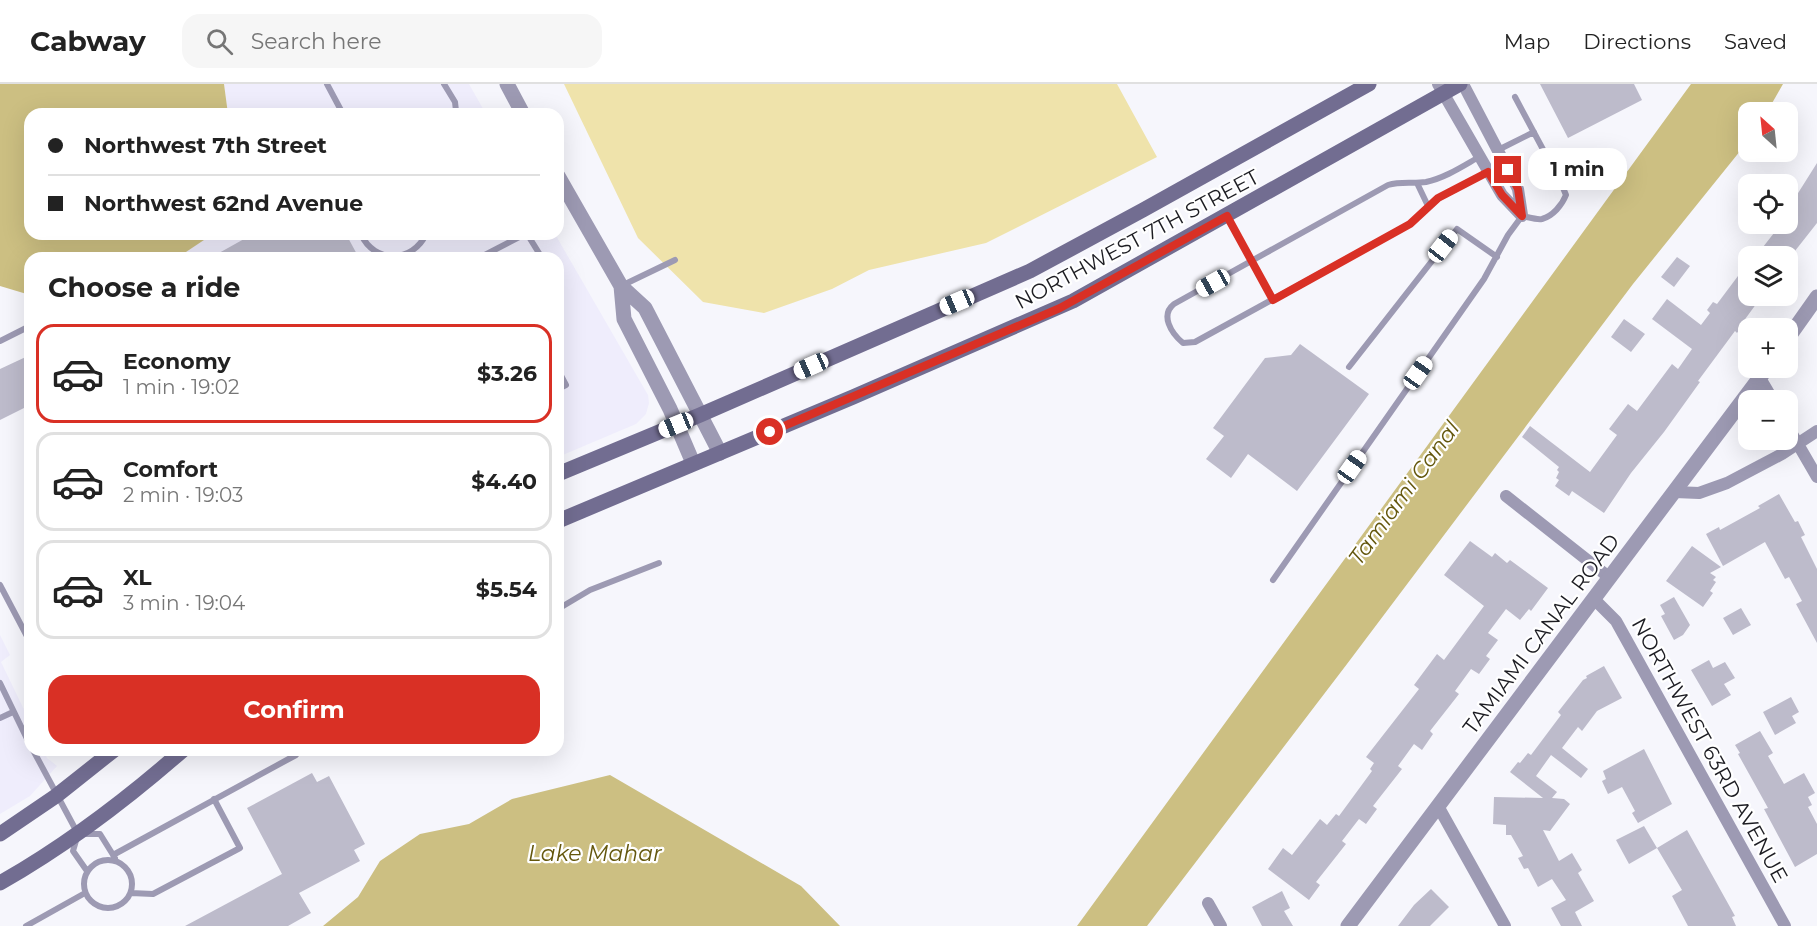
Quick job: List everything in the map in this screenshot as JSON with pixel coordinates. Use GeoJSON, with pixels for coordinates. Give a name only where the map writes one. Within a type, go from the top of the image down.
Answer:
{"type":"FeatureCollection","features":[{"type":"Feature","properties":{"kind":"main road","name":"NORTHWEST 7TH STREET"},"geometry":{"type":"LineString","coordinates":[[564,472],[700,415],[1060,256],[1370,84]]}},
{"type":"Feature","properties":{"kind":"main road","name":"NORTHWEST 7TH STREET"},"geometry":{"type":"LineString","coordinates":[[564,518],[1073,302],[1227,216],[1441,88],[1461,84]]}},
{"type":"Feature","properties":{"kind":"main road"},"geometry":{"type":"LineString","coordinates":[[0,834],[56,796],[106,756]]}},
{"type":"Feature","properties":{"kind":"main road"},"geometry":{"type":"LineString","coordinates":[[0,882],[78,834],[132,794],[176,756]]}},
{"type":"Feature","properties":{"kind":"street"},"geometry":{"type":"LineString","coordinates":[[507,84],[520,108]]}},
{"type":"Feature","properties":{"kind":"street"},"geometry":{"type":"LineString","coordinates":[[1461,84],[1518,189],[1522,216]]}},
{"type":"Feature","properties":{"kind":"street"},"geometry":{"type":"LineString","coordinates":[[1441,88],[1502,195],[1522,216]]}},
{"type":"Feature","properties":{"kind":"street"},"geometry":{"type":"LineString","coordinates":[[564,186],[621,286],[645,308],[720,453]]}},
{"type":"Feature","properties":{"kind":"street"},"geometry":{"type":"LineString","coordinates":[[621,286],[624,319],[693,463]]}},
{"type":"Feature","properties":{"kind":"street"},"geometry":{"type":"LineString","coordinates":[[1798,324],[1817,297]]}},
{"type":"Feature","properties":{"kind":"street","name":"TAMIAMI CANAL ROAD"},"geometry":{"type":"LineString","coordinates":[[1348,926],[1760,378]]}},
{"type":"Feature","properties":{"kind":"street"},"geometry":{"type":"LineString","coordinates":[[1817,431],[1798,443],[1817,477]]}},
{"type":"Feature","properties":{"kind":"street"},"geometry":{"type":"LineString","coordinates":[[1675,492],[1699,493],[1712,489],[1788,450]]}},
{"type":"Feature","properties":{"kind":"street"},"geometry":{"type":"LineString","coordinates":[[1506,496],[1610,578]]}},
{"type":"Feature","properties":{"kind":"street","name":"NORTHWEST 63RD AVENUE"},"geometry":{"type":"LineString","coordinates":[[1594,599],[1616,621],[1785,926]]}},
{"type":"Feature","properties":{"kind":"street"},"geometry":{"type":"LineString","coordinates":[[1438,807],[1505,926]]}},
{"type":"Feature","properties":{"kind":"street"},"geometry":{"type":"LineString","coordinates":[[1208,903],[1221,926]]}},
{"type":"Feature","properties":{"kind":"lane"},"geometry":{"type":"LineString","coordinates":[[327,84],[340,108]]}},
{"type":"Feature","properties":{"kind":"lane"},"geometry":{"type":"LineString","coordinates":[[444,84],[455,102],[456,108]]}},
{"type":"Feature","properties":{"kind":"lane"},"geometry":{"type":"LineString","coordinates":[[1273,580],[1484,279],[1508,235],[1522,216],[1541,219],[1556,211],[1563,203],[1566,195],[1515,98]]}},
{"type":"Feature","properties":{"kind":"lane"},"geometry":{"type":"LineString","coordinates":[[1498,150],[1534,132]]}},
{"type":"Feature","properties":{"kind":"lane"},"geometry":{"type":"LineString","coordinates":[[1480,157],[1441,177],[1417,183],[1388,185],[1169,309],[1167,315],[1172,330],[1183,343],[1196,342],[1410,224],[1438,198],[1488,172]]}},
{"type":"Feature","properties":{"kind":"lane"},"geometry":{"type":"LineString","coordinates":[[1417,183],[1428,206]]}},
{"type":"Feature","properties":{"kind":"lane"},"geometry":{"type":"LineString","coordinates":[[1227,216],[1273,300]]}},
{"type":"Feature","properties":{"kind":"lane"},"geometry":{"type":"LineString","coordinates":[[1349,367],[1457,229],[1497,257]]}},
{"type":"Feature","properties":{"kind":"lane"},"geometry":{"type":"LineString","coordinates":[[365,240],[370,248],[376,252]]}},
{"type":"Feature","properties":{"kind":"lane"},"geometry":{"type":"LineString","coordinates":[[414,252],[423,240]]}},
{"type":"Feature","properties":{"kind":"lane"},"geometry":{"type":"LineString","coordinates":[[490,252],[513,240]]}},
{"type":"Feature","properties":{"kind":"lane"},"geometry":{"type":"LineString","coordinates":[[621,286],[675,260]]}},
{"type":"Feature","properties":{"kind":"lane"},"geometry":{"type":"LineString","coordinates":[[0,341],[24,329]]}},
{"type":"Feature","properties":{"kind":"lane"},"geometry":{"type":"LineString","coordinates":[[564,605],[590,590],[659,563]]}},
{"type":"Feature","properties":{"kind":"lane"},"geometry":{"type":"LineString","coordinates":[[0,585],[24,631]]}},
{"type":"Feature","properties":{"kind":"lane"},"geometry":{"type":"LineString","coordinates":[[0,683],[24,733]]}},
{"type":"Feature","properties":{"kind":"lane"},"geometry":{"type":"LineString","coordinates":[[0,718],[14,712]]}},
{"type":"Feature","properties":{"kind":"lane"},"geometry":{"type":"LineString","coordinates":[[36,756],[78,834],[73,851],[87,871]]}},
{"type":"Feature","properties":{"kind":"lane"},"geometry":{"type":"LineString","coordinates":[[113,855],[295,756]]}},
{"type":"Feature","properties":{"kind":"lane"},"geometry":{"type":"LineString","coordinates":[[131,893],[153,894],[240,848],[214,799]]}},
{"type":"Feature","properties":{"kind":"lane"},"geometry":{"type":"LineString","coordinates":[[78,834],[100,834],[117,861],[123,865],[132,878],[131,893],[121,904],[108,908],[94,904],[85,893],[84,882],[87,871],[97,862],[117,861]]}},
{"type":"Feature","properties":{"kind":"lane"},"geometry":{"type":"LineString","coordinates":[[26,926],[85,893]]}},
{"type":"Feature","properties":{"kind":"shaded area"},"geometry":{"type":"Polygon","coordinates":[[[224,84],[469,84],[483,108],[227,108],[224,84]]]}},
{"type":"Feature","properties":{"kind":"shaded area"},"geometry":{"type":"Polygon","coordinates":[[[564,84],[1117,84],[1157,157],[986,243],[869,270],[832,289],[764,313],[703,302],[638,238],[564,84]]]}},
{"type":"Feature","properties":{"kind":"shaded area"},"geometry":{"type":"Polygon","coordinates":[[[204,240],[558,240],[648,395],[649,403],[646,414],[636,424],[564,454],[564,252],[186,252],[204,240]]]}},
{"type":"Feature","properties":{"kind":"shaded area"},"geometry":{"type":"Polygon","coordinates":[[[0,635],[10,655],[1,662],[24,710],[24,756],[46,756],[57,766],[30,796],[0,814],[0,635]]]}},
{"type":"Feature","properties":{"kind":"water"},"geometry":{"type":"Polygon","coordinates":[[[0,84],[224,84],[227,108],[24,108],[24,240],[204,240],[186,252],[24,252],[24,293],[0,286],[0,84]]]}},
{"type":"Feature","properties":{"kind":"water","name":"Tamiami Canal"},"geometry":{"type":"Polygon","coordinates":[[[1691,84],[1783,84],[1773,102],[1738,102],[1738,154],[1633,284],[1147,926],[1077,926],[1691,84]]]}},
{"type":"Feature","properties":{"kind":"water","name":"Lake Mahar"},"geometry":{"type":"Polygon","coordinates":[[[610,775],[801,886],[840,926],[323,926],[358,897],[380,861],[420,834],[469,824],[512,799],[610,775]]]}},
{"type":"Feature","properties":{"kind":"building"},"geometry":{"type":"Polygon","coordinates":[[[1540,84],[1634,84],[1642,100],[1568,138],[1540,84]]]}},
{"type":"Feature","properties":{"kind":"building"},"geometry":{"type":"Polygon","coordinates":[[[1817,163],[1817,223],[1798,247],[1764,246],[1773,234],[1798,234],[1798,193],[1817,163]]]}},
{"type":"Feature","properties":{"kind":"building"},"geometry":{"type":"Polygon","coordinates":[[[242,240],[349,240],[356,252],[221,252],[242,240]]]}},
{"type":"Feature","properties":{"kind":"building"},"geometry":{"type":"Polygon","coordinates":[[[1677,257],[1690,266],[1674,287],[1661,277],[1677,257]]]}},
{"type":"Feature","properties":{"kind":"building"},"geometry":{"type":"Polygon","coordinates":[[[1738,276],[1738,306],[1755,306],[1746,318],[1738,318],[1738,332],[1735,331],[1698,381],[1700,382],[1631,473],[1604,513],[1572,491],[1569,496],[1555,486],[1559,480],[1556,478],[1559,467],[1522,437],[1530,426],[1590,472],[1617,435],[1609,429],[1628,404],[1637,411],[1672,364],[1678,369],[1692,349],[1652,319],[1667,299],[1701,325],[1710,313],[1707,310],[1713,302],[1717,304],[1738,276]]]}},
{"type":"Feature","properties":{"kind":"building"},"geometry":{"type":"Polygon","coordinates":[[[1624,319],[1645,334],[1631,352],[1611,337],[1624,319]]]}},
{"type":"Feature","properties":{"kind":"building"},"geometry":{"type":"Polygon","coordinates":[[[1300,344],[1369,394],[1297,491],[1248,454],[1231,478],[1206,459],[1224,436],[1213,428],[1265,358],[1291,355],[1300,344]]]}},
{"type":"Feature","properties":{"kind":"building"},"geometry":{"type":"Polygon","coordinates":[[[24,358],[24,408],[0,420],[0,369],[24,358]]]}},
{"type":"Feature","properties":{"kind":"building"},"geometry":{"type":"Polygon","coordinates":[[[1779,494],[1795,522],[1798,521],[1805,535],[1801,537],[1817,569],[1817,643],[1796,604],[1802,601],[1789,577],[1785,579],[1765,542],[1723,566],[1706,534],[1719,527],[1720,530],[1760,508],[1758,506],[1779,494]]]}},
{"type":"Feature","properties":{"kind":"building"},"geometry":{"type":"Polygon","coordinates":[[[1470,541],[1492,557],[1495,553],[1507,563],[1510,560],[1548,588],[1531,611],[1529,609],[1520,620],[1506,609],[1488,633],[1498,640],[1486,656],[1490,659],[1479,674],[1471,669],[1455,691],[1459,694],[1430,731],[1433,734],[1422,750],[1414,744],[1398,766],[1402,769],[1373,806],[1377,809],[1366,824],[1359,819],[1342,841],[1346,844],[1316,882],[1320,885],[1309,900],[1268,869],[1283,848],[1292,855],[1320,819],[1327,825],[1336,814],[1339,816],[1372,771],[1370,769],[1374,763],[1366,757],[1419,689],[1414,685],[1437,654],[1444,660],[1484,606],[1444,575],[1470,541]]]}},
{"type":"Feature","properties":{"kind":"building"},"geometry":{"type":"Polygon","coordinates":[[[1692,546],[1721,567],[1710,573],[1716,577],[1713,580],[1716,582],[1710,591],[1713,593],[1703,607],[1666,581],[1692,546]]]}},
{"type":"Feature","properties":{"kind":"building"},"geometry":{"type":"Polygon","coordinates":[[[1674,597],[1690,625],[1683,635],[1674,640],[1661,616],[1665,614],[1660,605],[1674,597]]]}},
{"type":"Feature","properties":{"kind":"building"},"geometry":{"type":"Polygon","coordinates":[[[1741,608],[1751,625],[1733,635],[1723,618],[1741,608]]]}},
{"type":"Feature","properties":{"kind":"building"},"geometry":{"type":"Polygon","coordinates":[[[1709,660],[1713,668],[1725,662],[1735,678],[1724,684],[1731,695],[1712,706],[1691,670],[1709,660]]]}},
{"type":"Feature","properties":{"kind":"building"},"geometry":{"type":"Polygon","coordinates":[[[1604,666],[1622,698],[1597,711],[1582,731],[1578,727],[1562,748],[1588,769],[1581,778],[1551,755],[1536,776],[1557,792],[1552,798],[1564,799],[1570,804],[1550,831],[1543,830],[1559,861],[1572,853],[1582,870],[1578,873],[1594,901],[1575,912],[1582,926],[1561,926],[1551,908],[1566,900],[1552,879],[1538,887],[1528,868],[1524,869],[1518,858],[1523,856],[1511,835],[1506,835],[1506,825],[1493,824],[1494,797],[1543,798],[1510,772],[1528,753],[1531,755],[1561,715],[1558,712],[1587,678],[1586,676],[1604,666]]]}},
{"type":"Feature","properties":{"kind":"building"},"geometry":{"type":"Polygon","coordinates":[[[1791,697],[1799,712],[1792,716],[1796,723],[1775,735],[1763,712],[1791,697]]]}},
{"type":"Feature","properties":{"kind":"building"},"geometry":{"type":"Polygon","coordinates":[[[1760,731],[1773,753],[1768,756],[1784,784],[1804,773],[1815,793],[1808,797],[1812,805],[1808,807],[1817,824],[1817,854],[1795,867],[1764,809],[1768,808],[1735,745],[1760,731]]]}},
{"type":"Feature","properties":{"kind":"building"},"geometry":{"type":"Polygon","coordinates":[[[1644,749],[1672,804],[1638,823],[1632,813],[1635,811],[1622,787],[1608,794],[1602,781],[1606,779],[1603,771],[1644,749]]]}},
{"type":"Feature","properties":{"kind":"building"},"geometry":{"type":"Polygon","coordinates":[[[312,773],[317,782],[329,776],[365,844],[354,850],[360,861],[299,893],[311,913],[288,926],[185,926],[282,874],[247,808],[312,773]]]}},
{"type":"Feature","properties":{"kind":"building"},"geometry":{"type":"Polygon","coordinates":[[[1644,826],[1657,848],[1629,864],[1616,840],[1644,826]]]}},
{"type":"Feature","properties":{"kind":"building"},"geometry":{"type":"Polygon","coordinates":[[[1687,830],[1735,916],[1732,917],[1736,926],[1688,926],[1672,896],[1682,890],[1657,848],[1687,830]]]}},
{"type":"Feature","properties":{"kind":"building"},"geometry":{"type":"Polygon","coordinates":[[[1431,889],[1449,907],[1430,926],[1398,926],[1414,905],[1431,889]]]}},
{"type":"Feature","properties":{"kind":"building"},"geometry":{"type":"Polygon","coordinates":[[[1282,891],[1290,908],[1284,911],[1293,926],[1262,926],[1252,907],[1282,891]]]}},
{"type":"Feature","properties":{"kind":"route"},"geometry":{"type":"LineString","coordinates":[[770,432],[1073,302],[1227,216],[1273,300],[1410,224],[1438,198],[1488,172],[1502,195],[1522,216],[1518,189],[1508,170]]}}]}
